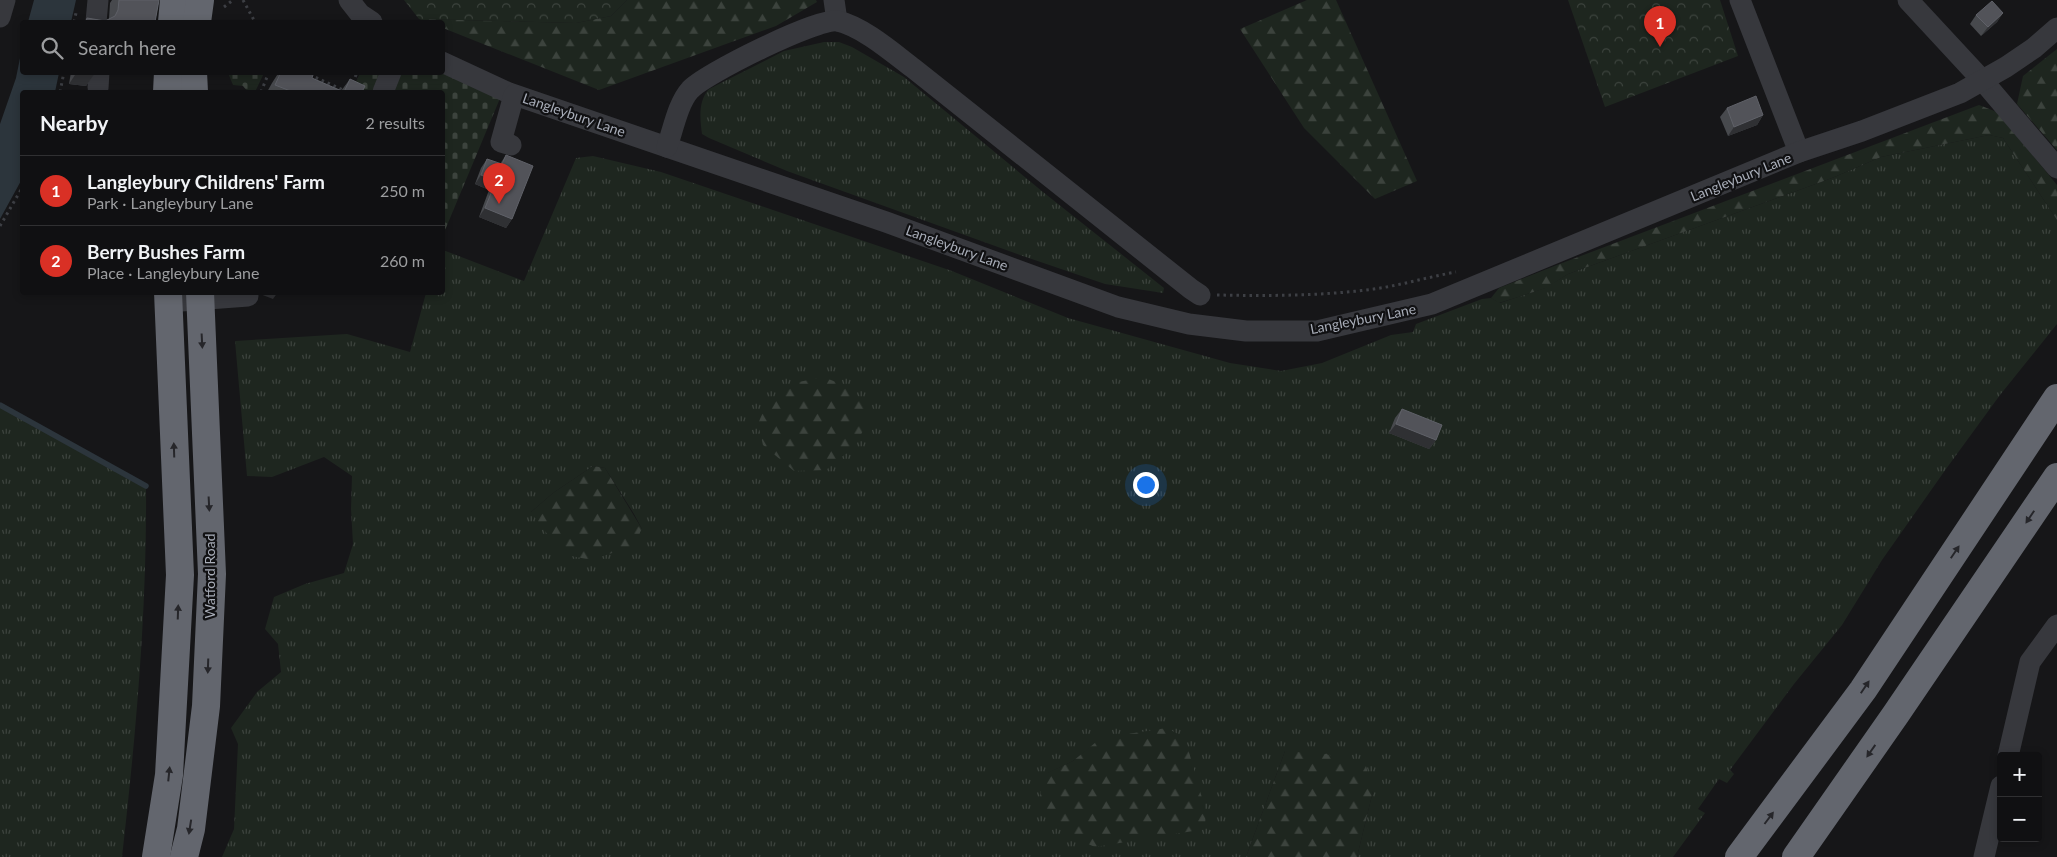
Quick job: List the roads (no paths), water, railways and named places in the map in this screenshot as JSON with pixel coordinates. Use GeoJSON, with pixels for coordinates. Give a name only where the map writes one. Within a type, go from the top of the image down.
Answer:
{"type":"FeatureCollection","features":[{"type":"Feature","properties":{"kind":"highway"},"geometry":{"type":"LineString","coordinates":[[172,20],[174,0]]}},
{"type":"Feature","properties":{"kind":"highway"},"geometry":{"type":"LineString","coordinates":[[199,20],[212,4]]}},
{"type":"Feature","properties":{"kind":"highway"},"geometry":{"type":"LineString","coordinates":[[167,90],[168,75]]}},
{"type":"Feature","properties":{"kind":"highway"},"geometry":{"type":"LineString","coordinates":[[193,75],[194,90]]}},
{"type":"Feature","properties":{"kind":"highway","name":"Watford Road"},"geometry":{"type":"LineString","coordinates":[[184,857],[190,829],[206,706],[212,574],[200,296]]}},
{"type":"Feature","properties":{"kind":"highway"},"geometry":{"type":"LineString","coordinates":[[156,857],[169,775],[180,574],[168,297]]}},
{"type":"Feature","properties":{"kind":"highway"},"geometry":{"type":"LineString","coordinates":[[1739,857],[1863,690],[2057,398]]}},
{"type":"Feature","properties":{"kind":"highway"},"geometry":{"type":"LineString","coordinates":[[1796,857],[2057,477]]}},
{"type":"Feature","properties":{"kind":"street"},"geometry":{"type":"LineString","coordinates":[[0,17],[5,0]]}},
{"type":"Feature","properties":{"kind":"street"},"geometry":{"type":"LineString","coordinates":[[96,20],[98,0]]}},
{"type":"Feature","properties":{"kind":"street"},"geometry":{"type":"LineString","coordinates":[[349,0],[360,14],[369,20]]}},
{"type":"Feature","properties":{"kind":"street"},"geometry":{"type":"LineString","coordinates":[[834,0],[837,21]]}},
{"type":"Feature","properties":{"kind":"street"},"geometry":{"type":"LineString","coordinates":[[1740,0],[1799,152]]}},
{"type":"Feature","properties":{"kind":"street"},"geometry":{"type":"LineString","coordinates":[[1908,0],[1983,81],[2057,168]]}},
{"type":"Feature","properties":{"kind":"street"},"geometry":{"type":"LineString","coordinates":[[667,147],[681,104],[690,90],[702,81],[780,40],[820,23],[837,21],[878,42],[906,62],[1054,190],[1190,289],[1200,294]]}},
{"type":"Feature","properties":{"kind":"street","name":"Langleybury Lane"},"geometry":{"type":"LineString","coordinates":[[445,63],[514,94],[886,222],[1118,307],[1189,324],[1264,331],[1317,331],[1432,304],[1799,152],[1870,128],[1960,93],[1983,81],[2034,48],[2057,28]]}},
{"type":"Feature","properties":{"kind":"street"},"geometry":{"type":"LineString","coordinates":[[384,90],[390,75]]}},
{"type":"Feature","properties":{"kind":"street"},"geometry":{"type":"LineString","coordinates":[[512,145],[501,142],[514,94]]}},
{"type":"Feature","properties":{"kind":"street"},"geometry":{"type":"LineString","coordinates":[[168,297],[248,296]]}},
{"type":"Feature","properties":{"kind":"street"},"geometry":{"type":"LineString","coordinates":[[2009,752],[2030,662],[2057,625]]}},
{"type":"Feature","properties":{"kind":"street"},"geometry":{"type":"LineString","coordinates":[[1984,857],[1998,797]]}},
{"type":"Feature","properties":{"kind":"waterway"},"geometry":{"type":"LineString","coordinates":[[0,405],[146,486]]}},
{"type":"Feature","properties":{"kind":"place","name":"Langleybury Childrens' Farm"},"geometry":{"type":"Point","coordinates":[1660,47]}},
{"type":"Feature","properties":{"kind":"place","name":"Berry Bushes Farm"},"geometry":{"type":"Point","coordinates":[499,204]}}]}
